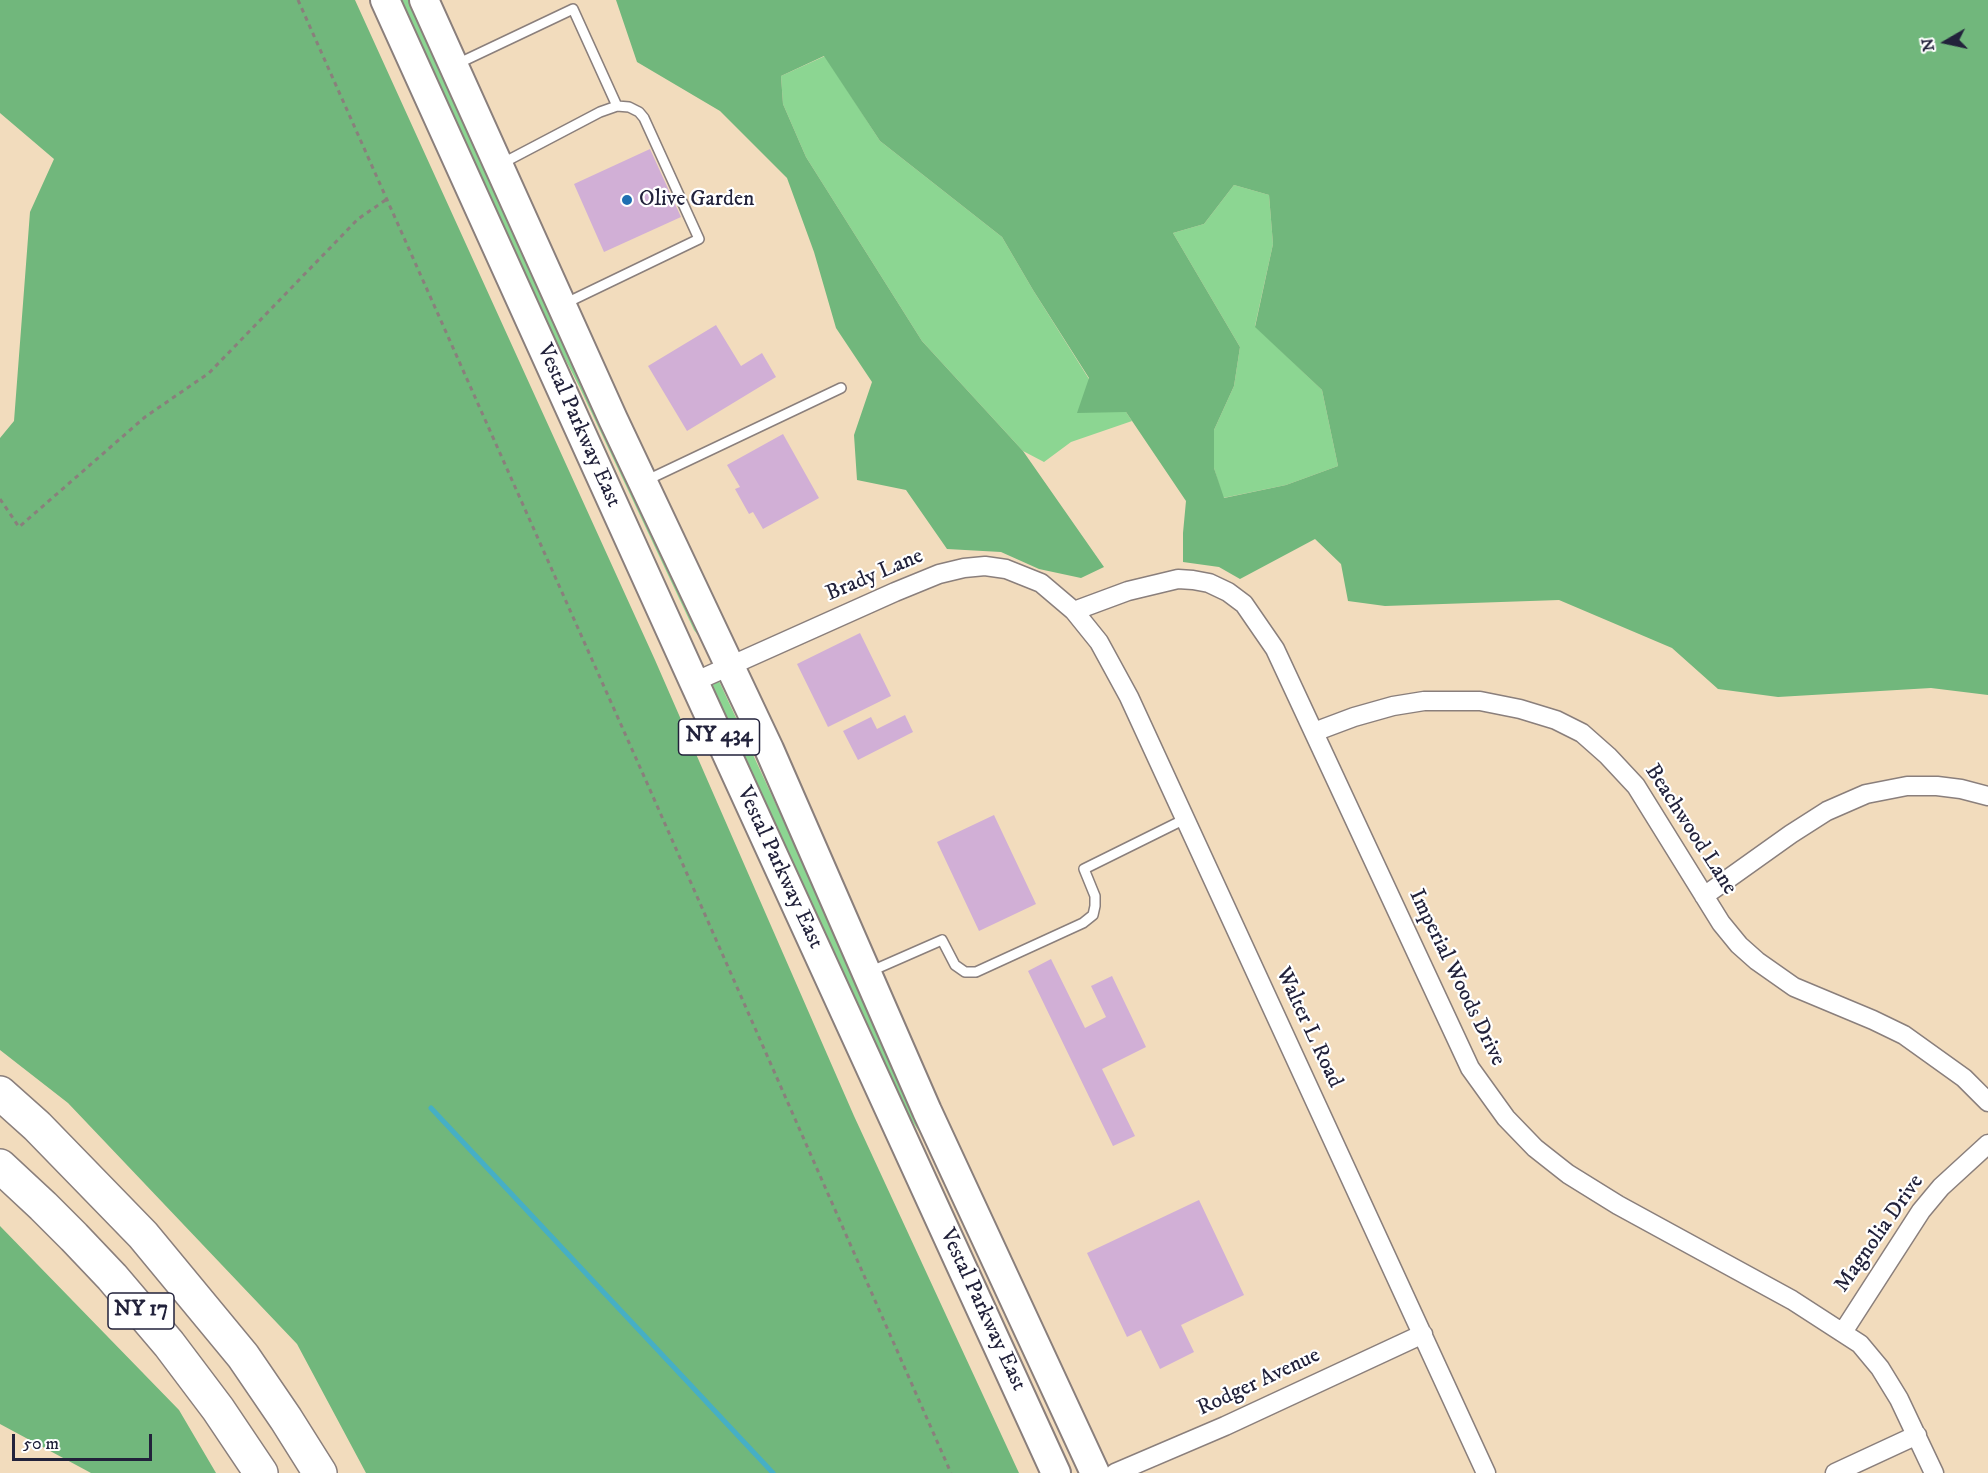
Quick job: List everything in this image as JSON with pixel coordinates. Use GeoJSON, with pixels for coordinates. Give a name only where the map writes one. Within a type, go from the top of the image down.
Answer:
{"type":"FeatureCollection","features":[{"type":"Feature","properties":{"kind":"highway","name":"NY 17"},"geometry":{"type":"LineString","coordinates":[[0,1093],[37,1126],[158,1251],[243,1356],[320,1473]]}},
{"type":"Feature","properties":{"kind":"highway","name":"NY 17"},"geometry":{"type":"LineString","coordinates":[[0,1167],[44,1206],[89,1253],[169,1344],[218,1408],[261,1473]]}},
{"type":"Feature","properties":{"kind":"main road","name":"Vestal Parkway East"},"geometry":{"type":"LineString","coordinates":[[385,0],[1056,1473]]}},
{"type":"Feature","properties":{"kind":"main road","name":"Vestal Parkway East"},"geometry":{"type":"LineString","coordinates":[[428,3],[562,305],[769,749],[927,1111],[1095,1473]]}},
{"type":"Feature","properties":{"kind":"street","name":"Brady Lane"},"geometry":{"type":"LineString","coordinates":[[694,682],[895,592],[939,574],[964,568],[985,566],[1006,569],[1041,583],[1074,611]]}},
{"type":"Feature","properties":{"kind":"street","name":"Imperial Woods Drive"},"geometry":{"type":"LineString","coordinates":[[1074,611],[1128,591],[1178,579],[1209,583],[1228,592],[1244,604],[1275,649],[1470,1068],[1506,1118],[1535,1148],[1568,1174],[1792,1300],[1860,1344],[1880,1368],[1899,1399],[1934,1473]]}},
{"type":"Feature","properties":{"kind":"street","name":"Walter L Road"},"geometry":{"type":"LineString","coordinates":[[1074,611],[1099,642],[1124,688],[1486,1473]]}},
{"type":"Feature","properties":{"kind":"street","name":"Beachwood Lane"},"geometry":{"type":"LineString","coordinates":[[1314,732],[1393,706],[1424,701],[1480,701],[1520,709],[1556,720],[1582,733],[1636,786],[1721,923],[1756,961],[1794,987],[1904,1035],[1964,1077],[1988,1102]]}},
{"type":"Feature","properties":{"kind":"street"},"geometry":{"type":"LineString","coordinates":[[1704,896],[1791,834],[1827,812],[1866,794],[1907,786],[1937,786],[1988,796]]}},
{"type":"Feature","properties":{"kind":"street","name":"Magnolia Drive"},"geometry":{"type":"LineString","coordinates":[[1843,1332],[1922,1211],[1941,1187],[1988,1144]]}},
{"type":"Feature","properties":{"kind":"street","name":"Rodger Avenue"},"geometry":{"type":"LineString","coordinates":[[1115,1473],[1225,1426],[1423,1334]]}},
{"type":"Feature","properties":{"kind":"street"},"geometry":{"type":"LineString","coordinates":[[1835,1473],[1917,1435]]}},
{"type":"Feature","properties":{"kind":"lane"},"geometry":{"type":"LineString","coordinates":[[454,65],[573,9],[617,106]]}},
{"type":"Feature","properties":{"kind":"lane"},"geometry":{"type":"LineString","coordinates":[[499,165],[600,112],[617,106],[629,107],[639,112],[644,118],[699,240],[562,305]]}},
{"type":"Feature","properties":{"kind":"lane"},"geometry":{"type":"LineString","coordinates":[[643,482],[841,388]]}},
{"type":"Feature","properties":{"kind":"lane"},"geometry":{"type":"LineString","coordinates":[[866,972],[942,940],[955,966],[965,972],[976,972],[1083,923],[1093,915],[1095,906],[1095,896],[1084,869],[1185,819]]}},
{"type":"Feature","properties":{"kind":"path"},"geometry":{"type":"LineString","coordinates":[[298,0],[951,1473]]}},
{"type":"Feature","properties":{"kind":"path"},"geometry":{"type":"LineString","coordinates":[[0,499],[20,527],[145,417],[209,373],[358,219],[387,200]]}},
{"type":"Feature","properties":{"kind":"green space"},"geometry":{"type":"Polygon","coordinates":[[[0,0],[355,0],[655,660],[854,1116],[1019,1473],[366,1473],[297,1344],[68,1103],[0,1050],[0,438],[14,421],[30,212],[54,159],[0,113],[0,0]]]}},
{"type":"Feature","properties":{"kind":"green space"},"geometry":{"type":"Polygon","coordinates":[[[398,0],[411,0],[704,635],[701,639],[694,630],[579,386],[547,324],[398,0]]]}},
{"type":"Feature","properties":{"kind":"green space"},"geometry":{"type":"Polygon","coordinates":[[[616,0],[1988,0],[1988,695],[1931,688],[1778,697],[1718,689],[1672,648],[1559,600],[1385,606],[1348,601],[1341,564],[1315,539],[1240,579],[1219,567],[1183,562],[1186,501],[1126,412],[1077,413],[1089,378],[1002,237],[880,141],[824,56],[781,76],[783,104],[806,157],[922,341],[1023,451],[1104,567],[1081,578],[1039,569],[1001,552],[947,549],[906,490],[857,480],[854,435],[872,382],[836,328],[814,252],[787,178],[720,111],[637,62],[616,0]],[[1234,185],[1204,224],[1173,233],[1240,347],[1234,386],[1214,430],[1214,468],[1224,498],[1286,485],[1338,466],[1322,390],[1255,327],[1273,244],[1269,195],[1234,185]]]}},
{"type":"Feature","properties":{"kind":"green space"},"geometry":{"type":"Polygon","coordinates":[[[825,56],[880,141],[1002,237],[1089,379],[1126,412],[1132,421],[1071,442],[1044,462],[1023,451],[922,341],[806,157],[783,104],[781,76],[825,56]]]}},
{"type":"Feature","properties":{"kind":"green space"},"geometry":{"type":"Polygon","coordinates":[[[1234,185],[1269,195],[1273,244],[1255,326],[1322,390],[1338,466],[1286,485],[1223,498],[1214,468],[1214,430],[1234,386],[1240,347],[1173,233],[1204,224],[1234,185]]]}},
{"type":"Feature","properties":{"kind":"green space"},"geometry":{"type":"Polygon","coordinates":[[[719,681],[929,1142],[922,1136],[889,1086],[709,687],[719,681]]]}},
{"type":"Feature","properties":{"kind":"green space"},"geometry":{"type":"Polygon","coordinates":[[[0,1226],[179,1410],[216,1473],[91,1473],[0,1424],[0,1226]]]}},
{"type":"Feature","properties":{"kind":"building","name":"Olive Garden"},"geometry":{"type":"Polygon","coordinates":[[[650,149],[681,217],[604,252],[574,184],[650,149]]]}},
{"type":"Feature","properties":{"kind":"building"},"geometry":{"type":"Polygon","coordinates":[[[716,325],[741,366],[762,353],[776,377],[687,431],[648,366],[716,325]]]}},
{"type":"Feature","properties":{"kind":"building"},"geometry":{"type":"Polygon","coordinates":[[[783,434],[819,498],[763,529],[753,512],[749,514],[735,489],[740,487],[727,465],[783,434]]]}},
{"type":"Feature","properties":{"kind":"building"},"geometry":{"type":"Polygon","coordinates":[[[860,633],[891,696],[828,727],[797,664],[860,633]]]}},
{"type":"Feature","properties":{"kind":"building"},"geometry":{"type":"Polygon","coordinates":[[[905,715],[913,732],[858,760],[843,731],[871,717],[877,729],[905,715]]]}},
{"type":"Feature","properties":{"kind":"building"},"geometry":{"type":"Polygon","coordinates":[[[994,815],[1036,904],[979,931],[937,842],[994,815]]]}},
{"type":"Feature","properties":{"kind":"building"},"geometry":{"type":"Polygon","coordinates":[[[1051,959],[1085,1028],[1106,1017],[1091,986],[1112,976],[1146,1047],[1102,1069],[1135,1136],[1113,1146],[1028,971],[1051,959]]]}},
{"type":"Feature","properties":{"kind":"building"},"geometry":{"type":"Polygon","coordinates":[[[1199,1200],[1244,1295],[1181,1325],[1194,1352],[1160,1369],[1141,1330],[1127,1337],[1087,1253],[1199,1200]]]}},
{"type":"Feature","properties":{"kind":"waterway"},"geometry":{"type":"LineString","coordinates":[[431,1108],[773,1473]]}},
{"type":"Feature","properties":{"kind":"place","name":"Olive Garden"},"geometry":{"type":"Point","coordinates":[627,200]}}]}
